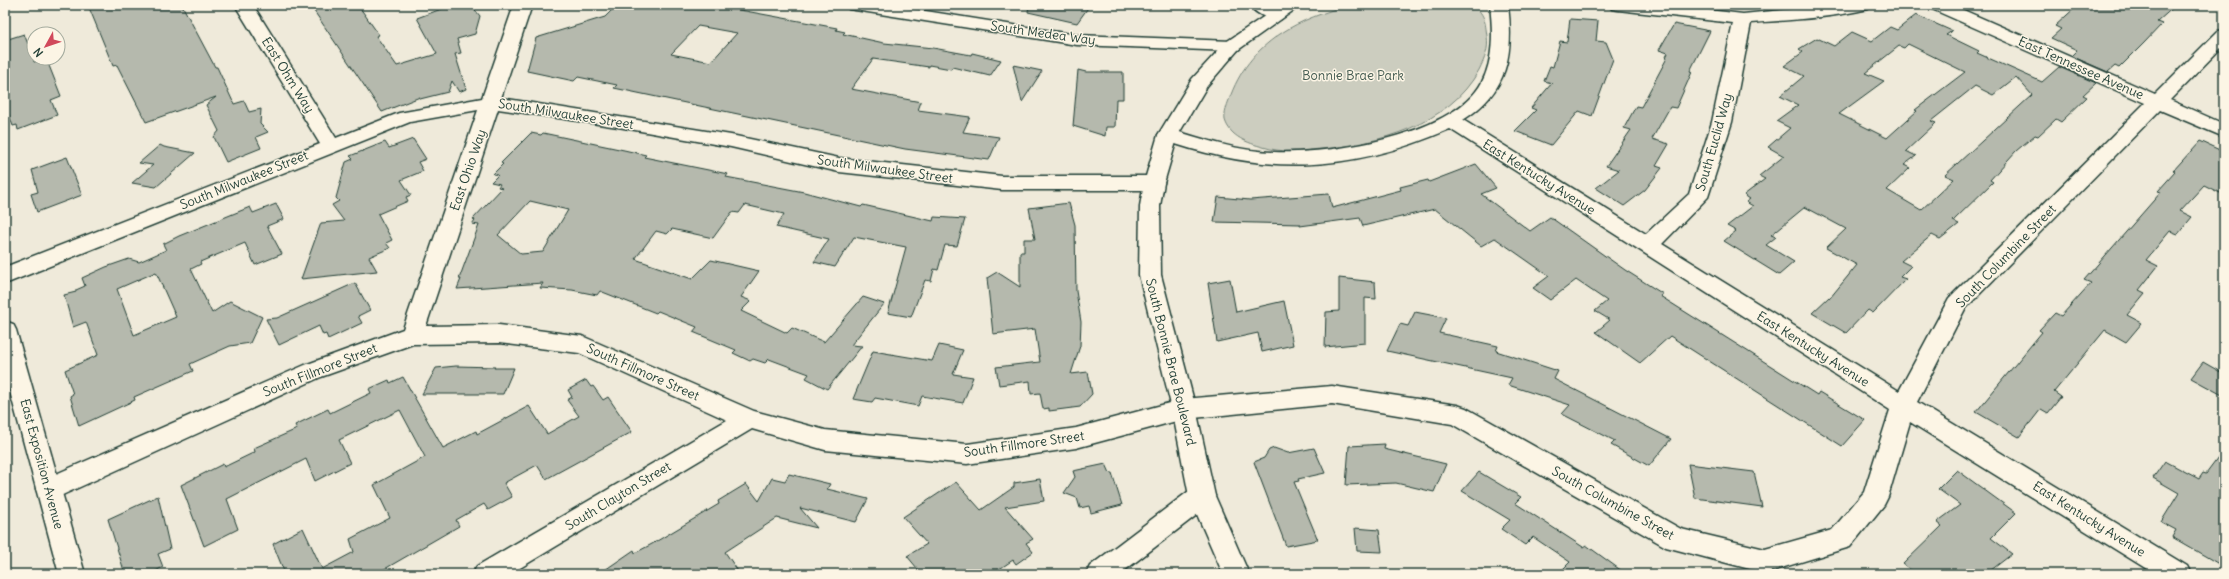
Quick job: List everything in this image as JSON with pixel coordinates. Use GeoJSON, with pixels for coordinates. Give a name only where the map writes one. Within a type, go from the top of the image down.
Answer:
{"type":"FeatureCollection","features":[{"type":"Feature","properties":{"kind":"street","name":"East Ohm Way"},"geometry":{"type":"LineString","coordinates":[[244,5],[331,145]]}},
{"type":"Feature","properties":{"kind":"street","name":"East Ohio Way"},"geometry":{"type":"LineString","coordinates":[[412,335],[523,5]]}},
{"type":"Feature","properties":{"kind":"street","name":"South Medea Way"},"geometry":{"type":"LineString","coordinates":[[855,5],[1077,40],[1232,46]]}},
{"type":"Feature","properties":{"kind":"street"},"geometry":{"type":"LineString","coordinates":[[1168,135],[1204,148],[1240,156],[1276,159],[1313,158],[1373,149],[1397,143],[1451,121],[1484,93],[1493,78],[1500,59],[1502,23],[1499,5]]}},
{"type":"Feature","properties":{"kind":"street"},"geometry":{"type":"LineString","coordinates":[[1618,5],[1743,19],[1825,11],[1862,5]]}},
{"type":"Feature","properties":{"kind":"street","name":"East Tennessee Avenue"},"geometry":{"type":"LineString","coordinates":[[1938,5],[2224,131]]}},
{"type":"Feature","properties":{"kind":"street","name":"South Bonnie Brae Boulevard"},"geometry":{"type":"LineString","coordinates":[[1236,574],[1202,496],[1184,409],[1150,275],[1150,206],[1154,183],[1168,135],[1199,83],[1232,46],[1275,8]]}},
{"type":"Feature","properties":{"kind":"street","name":"South Euclid Way"},"geometry":{"type":"LineString","coordinates":[[1648,245],[1698,197],[1722,122],[1743,19]]}},
{"type":"Feature","properties":{"kind":"street","name":"South Columbine Street"},"geometry":{"type":"LineString","coordinates":[[1184,409],[1332,395],[1456,416],[1675,539],[1765,561],[1841,539],[1875,497],[1903,406],[1957,304],[2224,35]]}},
{"type":"Feature","properties":{"kind":"street","name":"South Milwaukee Street"},"geometry":{"type":"LineString","coordinates":[[5,276],[406,116],[491,102],[633,124],[731,142],[839,165],[1002,183],[1154,183]]}},
{"type":"Feature","properties":{"kind":"street","name":"East Kentucky Avenue"},"geometry":{"type":"LineString","coordinates":[[1451,121],[1903,406],[2178,574]]}},
{"type":"Feature","properties":{"kind":"street","name":"East Exposition Avenue"},"geometry":{"type":"LineString","coordinates":[[5,330],[72,574]]}},
{"type":"Feature","properties":{"kind":"street","name":"South Fillmore Street"},"geometry":{"type":"LineString","coordinates":[[49,489],[313,371],[412,335],[499,334],[582,345],[749,419],[825,440],[967,454],[1076,438],[1184,409]]}},
{"type":"Feature","properties":{"kind":"street","name":"South Clayton Street"},"geometry":{"type":"LineString","coordinates":[[486,574],[749,419]]}},
{"type":"Feature","properties":{"kind":"street"},"geometry":{"type":"LineString","coordinates":[[1099,574],[1202,496]]}},
{"type":"Feature","properties":{"kind":"green space","name":"Bonnie Brae Park"},"geometry":{"type":"Polygon","coordinates":[[[1349,5],[1472,5],[1480,11],[1486,26],[1486,53],[1479,70],[1466,89],[1450,105],[1431,118],[1388,136],[1342,146],[1292,151],[1270,149],[1246,141],[1235,135],[1227,126],[1225,115],[1233,90],[1249,62],[1263,47],[1280,34],[1305,21],[1349,5]]]}},
{"type":"Feature","properties":{"kind":"building"},"geometry":{"type":"Polygon","coordinates":[[[88,5],[182,5],[215,67],[217,67],[234,104],[244,101],[249,112],[261,109],[260,124],[268,132],[256,137],[261,148],[226,162],[214,137],[219,131],[206,105],[216,97],[146,122],[117,65],[113,66],[88,5]]]}},
{"type":"Feature","properties":{"kind":"building"},"geometry":{"type":"Polygon","coordinates":[[[310,5],[358,5],[379,35],[376,36],[397,66],[437,54],[417,18],[452,5],[471,5],[480,16],[475,34],[457,39],[461,53],[455,54],[466,89],[459,92],[452,81],[448,92],[420,99],[420,97],[382,112],[310,5]]]}},
{"type":"Feature","properties":{"kind":"building"},"geometry":{"type":"Polygon","coordinates":[[[617,5],[713,5],[837,28],[836,30],[845,32],[843,34],[884,43],[933,48],[971,55],[972,53],[1001,60],[990,76],[952,67],[951,69],[929,65],[929,67],[873,59],[851,89],[921,102],[918,110],[970,117],[963,132],[999,137],[989,160],[905,149],[614,88],[617,85],[578,77],[574,81],[527,71],[536,38],[605,17],[617,5]],[[698,26],[671,54],[711,62],[737,33],[698,26]]]}},
{"type":"Feature","properties":{"kind":"building"},"geometry":{"type":"Polygon","coordinates":[[[1029,5],[1090,5],[1077,23],[1028,12],[1029,5]]]}},
{"type":"Feature","properties":{"kind":"building"},"geometry":{"type":"Polygon","coordinates":[[[2078,5],[2176,5],[2157,22],[2162,24],[2119,68],[2115,66],[2108,72],[2071,56],[2077,50],[2051,38],[2061,29],[2055,26],[2078,5]]]}},
{"type":"Feature","properties":{"kind":"building"},"geometry":{"type":"Polygon","coordinates":[[[1916,15],[1952,31],[1946,35],[1979,51],[1977,53],[2042,82],[2059,67],[2096,83],[2083,95],[2087,97],[2061,122],[2056,119],[2038,136],[2035,135],[2016,151],[1990,180],[1993,182],[1953,221],[1959,224],[1940,239],[1932,235],[1901,261],[1911,266],[1900,277],[1906,279],[1873,313],[1868,310],[1846,333],[1812,313],[1829,297],[1830,298],[1857,265],[1826,248],[1846,229],[1805,207],[1771,235],[1776,237],[1766,245],[1794,262],[1779,275],[1724,241],[1736,231],[1727,226],[1753,206],[1746,202],[1750,199],[1744,195],[1765,179],[1759,176],[1784,156],[1768,147],[1790,128],[1776,121],[1798,105],[1780,96],[1804,76],[1784,66],[1803,52],[1799,49],[1817,38],[1834,46],[1852,32],[1872,41],[1890,27],[1897,30],[1916,15]],[[1908,44],[1904,48],[1899,46],[1865,73],[1884,81],[1839,114],[1887,138],[1917,111],[1915,110],[1965,72],[1908,44]],[[2016,77],[1993,95],[1975,86],[1931,121],[1936,123],[1906,151],[1916,156],[1904,165],[1910,168],[1887,190],[1921,210],[1954,179],[1945,175],[2032,95],[2016,77]]]}},
{"type":"Feature","properties":{"kind":"building"},"geometry":{"type":"Polygon","coordinates":[[[1570,19],[1598,21],[1596,41],[1606,42],[1613,59],[1592,116],[1579,111],[1551,145],[1515,131],[1536,110],[1531,108],[1552,83],[1544,81],[1550,66],[1553,67],[1560,41],[1567,42],[1570,19]]]}},
{"type":"Feature","properties":{"kind":"building"},"geometry":{"type":"Polygon","coordinates":[[[1674,24],[1710,31],[1690,71],[1692,72],[1676,108],[1670,107],[1652,139],[1669,144],[1656,166],[1662,168],[1645,190],[1624,206],[1596,188],[1619,170],[1606,166],[1631,130],[1624,128],[1636,106],[1641,107],[1667,58],[1668,53],[1659,50],[1674,24]]]}},
{"type":"Feature","properties":{"kind":"building"},"geometry":{"type":"Polygon","coordinates":[[[24,34],[26,39],[26,66],[49,66],[61,96],[51,100],[57,115],[18,130],[17,125],[13,126],[5,104],[5,40],[24,34]]]}},
{"type":"Feature","properties":{"kind":"building"},"geometry":{"type":"Polygon","coordinates":[[[1013,65],[1042,71],[1022,102],[1013,65]]]}},
{"type":"Feature","properties":{"kind":"building"},"geometry":{"type":"Polygon","coordinates":[[[1078,70],[1086,72],[1123,72],[1123,99],[1116,99],[1115,127],[1106,127],[1105,136],[1073,126],[1078,70]]]}},
{"type":"Feature","properties":{"kind":"building"},"geometry":{"type":"Polygon","coordinates":[[[531,133],[541,135],[543,133],[646,155],[644,157],[728,174],[726,177],[804,192],[861,207],[863,205],[933,221],[934,217],[965,219],[957,246],[945,245],[938,270],[934,269],[931,281],[925,280],[911,317],[888,313],[906,247],[854,237],[835,267],[814,262],[829,239],[776,227],[784,214],[745,205],[739,213],[732,212],[713,238],[672,229],[667,234],[656,231],[635,259],[692,279],[711,260],[759,271],[741,297],[751,301],[741,311],[787,333],[792,328],[824,342],[863,297],[884,304],[851,345],[862,346],[827,389],[806,378],[809,374],[769,359],[765,363],[753,359],[750,361],[733,353],[736,350],[693,332],[697,327],[658,311],[656,313],[600,291],[597,295],[572,290],[540,288],[543,283],[457,289],[461,279],[459,279],[479,225],[472,224],[475,220],[473,219],[502,188],[498,187],[500,184],[491,182],[498,175],[493,174],[503,164],[501,163],[531,133]],[[530,201],[498,235],[521,254],[543,252],[568,210],[530,201]]]}},
{"type":"Feature","properties":{"kind":"building"},"geometry":{"type":"Polygon","coordinates":[[[413,139],[426,159],[418,162],[423,171],[401,180],[411,195],[406,197],[408,201],[378,214],[392,240],[386,243],[390,248],[369,257],[377,271],[301,279],[321,223],[344,221],[332,205],[339,201],[336,198],[346,162],[353,159],[350,156],[385,142],[389,148],[413,139]]]}},
{"type":"Feature","properties":{"kind":"building"},"geometry":{"type":"Polygon","coordinates":[[[2200,141],[2224,152],[2224,195],[2204,185],[2180,211],[2192,217],[2178,234],[2170,231],[2146,260],[2158,266],[2139,290],[2145,293],[2127,315],[2142,323],[2126,342],[2105,330],[2054,392],[2061,397],[2048,413],[2041,409],[2019,437],[1976,412],[2042,332],[2039,330],[2055,313],[2061,316],[2091,283],[2084,280],[2161,192],[2158,191],[2175,172],[2173,171],[2200,141]]]}},
{"type":"Feature","properties":{"kind":"building"},"geometry":{"type":"Polygon","coordinates":[[[160,145],[195,153],[156,187],[132,183],[153,165],[139,163],[160,145]]]}},
{"type":"Feature","properties":{"kind":"building"},"geometry":{"type":"Polygon","coordinates":[[[67,157],[82,195],[37,212],[31,194],[38,192],[32,170],[67,157]]]}},
{"type":"Feature","properties":{"kind":"building"},"geometry":{"type":"Polygon","coordinates":[[[1476,164],[1496,188],[1481,194],[1530,231],[1550,217],[1625,270],[1663,294],[1660,296],[1817,395],[1819,392],[1865,420],[1842,446],[1670,336],[1640,363],[1596,332],[1610,320],[1595,311],[1607,301],[1576,280],[1550,300],[1533,288],[1549,276],[1495,238],[1481,246],[1435,209],[1363,226],[1360,218],[1300,226],[1300,224],[1214,222],[1218,197],[1250,200],[1329,194],[1332,208],[1401,190],[1400,187],[1428,180],[1429,182],[1476,164]]]}},
{"type":"Feature","properties":{"kind":"building"},"geometry":{"type":"Polygon","coordinates":[[[1069,203],[1075,225],[1076,291],[1081,322],[1080,346],[1071,374],[1088,372],[1092,394],[1080,407],[1049,411],[1049,408],[1043,409],[1040,393],[1031,394],[1030,381],[999,385],[996,367],[1040,362],[1035,329],[993,334],[987,278],[997,272],[1020,287],[1020,252],[1024,252],[1024,239],[1035,239],[1029,208],[1069,203]]]}},
{"type":"Feature","properties":{"kind":"building"},"geometry":{"type":"Polygon","coordinates":[[[276,204],[284,219],[267,226],[282,254],[255,265],[245,243],[200,262],[201,264],[191,269],[212,313],[230,301],[262,317],[250,343],[230,346],[190,364],[193,371],[134,397],[135,400],[79,426],[70,396],[73,394],[65,370],[98,355],[86,322],[73,327],[64,295],[76,292],[76,290],[85,286],[82,278],[106,267],[129,259],[139,262],[166,250],[163,244],[179,236],[250,207],[253,213],[276,204]],[[156,272],[117,289],[134,335],[176,317],[156,272]]]}},
{"type":"Feature","properties":{"kind":"building"},"geometry":{"type":"Polygon","coordinates":[[[1339,278],[1375,282],[1376,299],[1365,298],[1365,343],[1325,347],[1326,312],[1339,311],[1339,278]]]}},
{"type":"Feature","properties":{"kind":"building"},"geometry":{"type":"Polygon","coordinates":[[[1230,279],[1236,312],[1284,301],[1293,345],[1262,352],[1258,333],[1217,342],[1208,283],[1230,279]]]}},
{"type":"Feature","properties":{"kind":"building"},"geometry":{"type":"Polygon","coordinates":[[[355,283],[370,310],[358,316],[362,323],[328,339],[326,334],[323,335],[319,326],[279,345],[266,319],[277,318],[355,283]]]}},
{"type":"Feature","properties":{"kind":"building"},"geometry":{"type":"Polygon","coordinates":[[[1415,312],[1446,318],[1439,333],[1498,346],[1496,351],[1558,371],[1554,379],[1671,439],[1649,466],[1611,445],[1615,441],[1562,414],[1570,405],[1508,385],[1512,378],[1387,351],[1400,324],[1408,326],[1415,312]]]}},
{"type":"Feature","properties":{"kind":"building"},"geometry":{"type":"Polygon","coordinates":[[[939,345],[963,350],[953,374],[973,377],[963,403],[922,396],[918,406],[875,398],[872,402],[853,399],[873,351],[932,361],[939,345]]]}},
{"type":"Feature","properties":{"kind":"building"},"geometry":{"type":"Polygon","coordinates":[[[2203,362],[2224,374],[2224,396],[2191,378],[2203,362]]]}},
{"type":"Feature","properties":{"kind":"building"},"geometry":{"type":"Polygon","coordinates":[[[456,366],[514,368],[503,394],[422,394],[436,368],[456,366]]]}},
{"type":"Feature","properties":{"kind":"building"},"geometry":{"type":"Polygon","coordinates":[[[403,377],[443,448],[476,431],[477,434],[529,406],[547,434],[579,416],[567,400],[572,397],[568,390],[586,380],[591,387],[593,386],[603,400],[608,397],[632,432],[546,479],[537,465],[504,483],[512,497],[488,510],[484,504],[456,520],[459,526],[376,574],[285,574],[273,544],[303,528],[322,569],[354,552],[350,539],[390,518],[374,485],[425,457],[400,410],[339,440],[350,463],[315,481],[306,459],[227,499],[238,529],[204,546],[181,485],[223,464],[224,467],[255,452],[254,448],[297,429],[295,425],[328,409],[330,413],[371,393],[369,389],[389,380],[390,383],[403,377]]]}},
{"type":"Feature","properties":{"kind":"building"},"geometry":{"type":"Polygon","coordinates":[[[1385,444],[1384,449],[1446,464],[1434,492],[1396,483],[1346,485],[1349,446],[1385,444]]]}},
{"type":"Feature","properties":{"kind":"building"},"geometry":{"type":"Polygon","coordinates":[[[1274,448],[1288,453],[1314,448],[1325,473],[1298,479],[1299,481],[1294,482],[1318,540],[1286,546],[1254,462],[1264,458],[1269,450],[1274,448]]]}},
{"type":"Feature","properties":{"kind":"building"},"geometry":{"type":"Polygon","coordinates":[[[2224,450],[2224,567],[2172,537],[2176,530],[2161,522],[2179,493],[2153,478],[2165,461],[2199,479],[2203,473],[2206,474],[2224,450]]]}},
{"type":"Feature","properties":{"kind":"building"},"geometry":{"type":"Polygon","coordinates":[[[1106,464],[1110,473],[1112,473],[1122,505],[1091,513],[1089,506],[1080,508],[1077,498],[1064,493],[1075,477],[1073,471],[1106,464]]]}},
{"type":"Feature","properties":{"kind":"building"},"geometry":{"type":"Polygon","coordinates":[[[1688,464],[1754,472],[1762,507],[1695,498],[1688,464]]]}},
{"type":"Feature","properties":{"kind":"building"},"geometry":{"type":"Polygon","coordinates":[[[1957,470],[2016,513],[1991,538],[2012,554],[1986,574],[1916,574],[1903,564],[1942,526],[1937,522],[1960,505],[1938,489],[1957,470]]]}},
{"type":"Feature","properties":{"kind":"building"},"geometry":{"type":"Polygon","coordinates":[[[1479,472],[1521,497],[1515,503],[1583,547],[1586,545],[1626,574],[1558,574],[1570,562],[1533,537],[1525,545],[1501,529],[1510,520],[1462,491],[1479,472]]]}},
{"type":"Feature","properties":{"kind":"building"},"geometry":{"type":"Polygon","coordinates":[[[789,474],[830,484],[827,489],[868,499],[856,522],[800,508],[817,528],[777,518],[725,552],[740,574],[599,574],[634,550],[635,553],[652,544],[719,504],[718,501],[746,484],[759,501],[772,478],[785,481],[789,474]]]}},
{"type":"Feature","properties":{"kind":"building"},"geometry":{"type":"Polygon","coordinates":[[[1040,479],[1044,501],[1005,507],[1033,539],[1026,543],[1033,552],[1016,564],[1013,560],[992,574],[922,574],[907,556],[927,544],[903,517],[956,482],[981,510],[1014,487],[1014,483],[1040,479]]]}},
{"type":"Feature","properties":{"kind":"building"},"geometry":{"type":"Polygon","coordinates":[[[158,496],[170,549],[158,554],[163,567],[150,574],[125,574],[108,519],[158,496]]]}},
{"type":"Feature","properties":{"kind":"building"},"geometry":{"type":"Polygon","coordinates":[[[1355,528],[1379,530],[1382,552],[1357,551],[1355,528]]]}}]}
